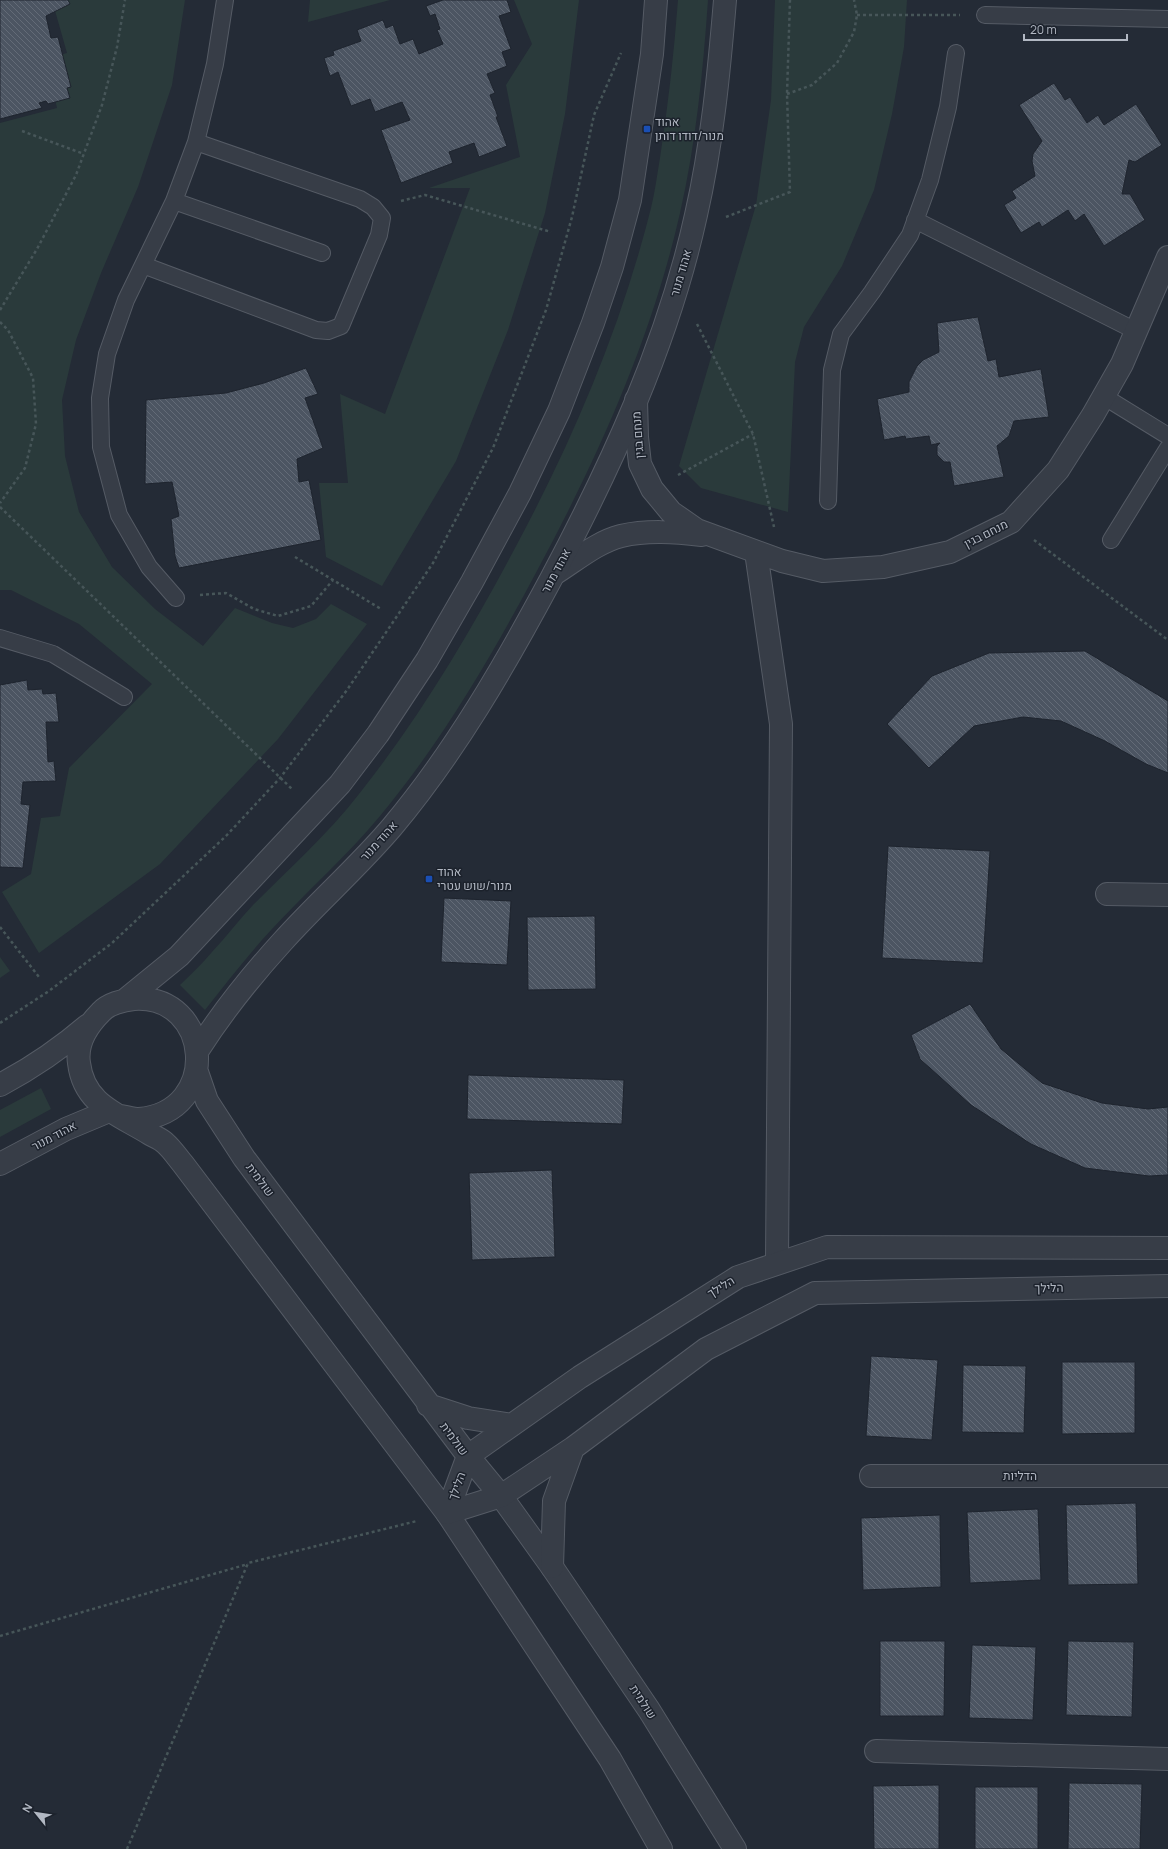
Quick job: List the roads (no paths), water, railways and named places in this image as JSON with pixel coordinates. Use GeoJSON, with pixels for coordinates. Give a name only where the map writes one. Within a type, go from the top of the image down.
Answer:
{"type":"FeatureCollection","features":[{"type":"Feature","properties":{"kind":"street"},"geometry":{"type":"LineString","coordinates":[[0,1085],[36,1065],[55,1052],[89,1024],[102,1010],[125,1000],[179,956],[340,784],[378,734],[427,660],[472,582],[520,493],[559,411],[594,324],[612,267],[630,200],[652,54],[656,0]]}},
{"type":"Feature","properties":{"kind":"street","name":"אהוד מנור"},"geometry":{"type":"LineString","coordinates":[[198,1050],[218,1019],[284,940],[392,828],[433,774],[485,696],[554,574],[588,510],[621,438],[678,286],[692,231],[709,144],[720,62],[725,0]]}},
{"type":"Feature","properties":{"kind":"street","name":"מנחם בגין"},"geometry":{"type":"LineString","coordinates":[[636,400],[637,436],[640,464],[652,489],[671,512],[697,530],[709,536],[782,561],[823,571],[883,567],[950,552],[1011,522],[1058,470],[1122,364],[1168,257]]}},
{"type":"Feature","properties":{"kind":"street","name":"מנחם בגין"},"geometry":{"type":"LineString","coordinates":[[554,574],[597,546],[620,536],[677,532],[709,536]]}},
{"type":"Feature","properties":{"kind":"street"},"geometry":{"type":"LineString","coordinates":[[756,552],[781,724],[777,1264]]}},
{"type":"Feature","properties":{"kind":"street"},"geometry":{"type":"LineString","coordinates":[[1107,894],[1168,895]]}},
{"type":"Feature","properties":{"kind":"street"},"geometry":{"type":"LineString","coordinates":[[115,1114],[139,1119],[165,1112],[180,1101],[188,1091],[197,1072],[198,1050],[194,1035],[180,1015],[163,1004],[141,998],[125,1000]]}},
{"type":"Feature","properties":{"kind":"street"},"geometry":{"type":"LineString","coordinates":[[89,1024],[81,1041],[78,1061],[82,1080],[93,1098],[115,1114],[165,1143],[183,1164],[446,1513],[610,1759],[661,1849]]}},
{"type":"Feature","properties":{"kind":"street","name":"שולמית"},"geometry":{"type":"LineString","coordinates":[[197,1072],[208,1101],[244,1158],[428,1405],[501,1496],[552,1567],[649,1710],[735,1849]]}},
{"type":"Feature","properties":{"kind":"street","name":"אהוד מנור"},"geometry":{"type":"LineString","coordinates":[[0,1164],[66,1129],[115,1114]]}},
{"type":"Feature","properties":{"kind":"street","name":"הלילך"},"geometry":{"type":"LineString","coordinates":[[446,1513],[468,1456],[580,1377],[738,1277],[827,1246],[1168,1248]]}},
{"type":"Feature","properties":{"kind":"street","name":"הלילך"},"geometry":{"type":"LineString","coordinates":[[446,1513],[501,1496],[573,1448],[706,1349],[815,1292],[1168,1286]]}},
{"type":"Feature","properties":{"kind":"street"},"geometry":{"type":"LineString","coordinates":[[428,1405],[468,1418],[512,1425]]}},
{"type":"Feature","properties":{"kind":"street"},"geometry":{"type":"LineString","coordinates":[[552,1567],[554,1500],[573,1448]]}},
{"type":"Feature","properties":{"kind":"street","name":"הדליות"},"geometry":{"type":"LineString","coordinates":[[871,1476],[1168,1476]]}},
{"type":"Feature","properties":{"kind":"street"},"geometry":{"type":"LineString","coordinates":[[876,1751],[1168,1760]]}},
{"type":"Feature","properties":{"kind":"lane"},"geometry":{"type":"LineString","coordinates":[[176,598],[149,567],[119,515],[101,447],[100,398],[107,354],[126,300],[174,201],[196,142],[215,64],[225,0]]}},
{"type":"Feature","properties":{"kind":"lane"},"geometry":{"type":"LineString","coordinates":[[985,15],[1168,19]]}},
{"type":"Feature","properties":{"kind":"lane"},"geometry":{"type":"LineString","coordinates":[[828,501],[832,370],[841,334],[872,292],[910,235],[930,180],[948,107],[956,53]]}},
{"type":"Feature","properties":{"kind":"lane"},"geometry":{"type":"LineString","coordinates":[[143,265],[316,330],[328,331],[340,326],[379,235],[382,218],[373,207],[360,199],[196,142]]}},
{"type":"Feature","properties":{"kind":"lane"},"geometry":{"type":"LineString","coordinates":[[174,201],[322,253]]}},
{"type":"Feature","properties":{"kind":"lane"},"geometry":{"type":"LineString","coordinates":[[915,220],[1136,331]]}},
{"type":"Feature","properties":{"kind":"lane"},"geometry":{"type":"LineString","coordinates":[[1103,396],[1168,436]]}},
{"type":"Feature","properties":{"kind":"lane"},"geometry":{"type":"LineString","coordinates":[[1111,540],[1168,448]]}},
{"type":"Feature","properties":{"kind":"lane"},"geometry":{"type":"LineString","coordinates":[[0,638],[53,654],[124,697]]}},
{"type":"Feature","properties":{"kind":"place","name":"אהוד מנור/דודו דותן"},"geometry":{"type":"Point","coordinates":[647,129]}},
{"type":"Feature","properties":{"kind":"place","name":"אהוד מנור/שוש עטרי"},"geometry":{"type":"Point","coordinates":[429,879]}}]}
